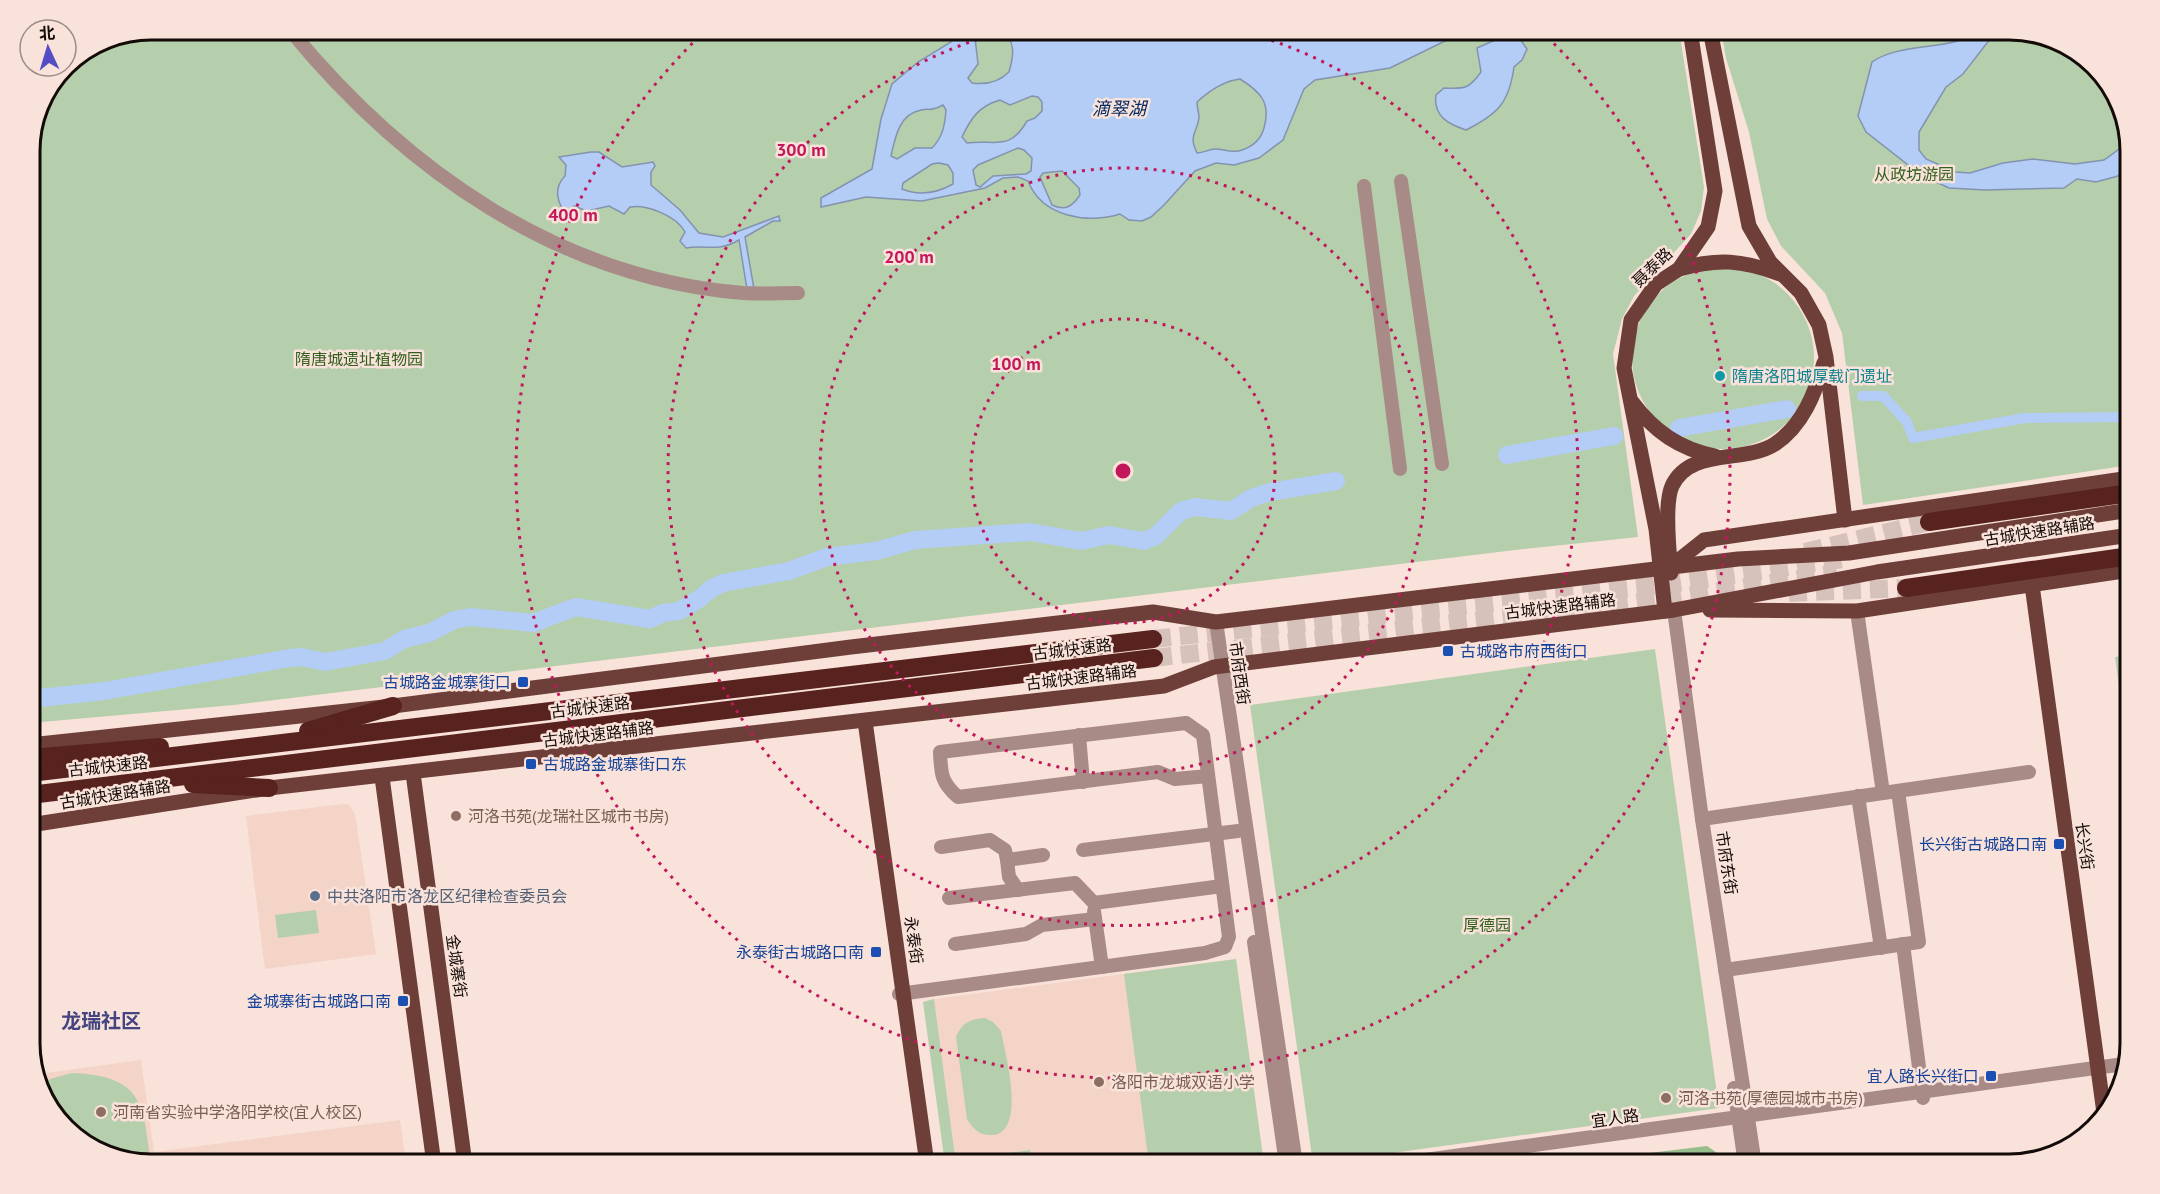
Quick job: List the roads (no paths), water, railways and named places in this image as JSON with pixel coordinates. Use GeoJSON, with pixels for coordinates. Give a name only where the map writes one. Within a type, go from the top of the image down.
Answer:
{"type":"FeatureCollection","features":[{"type":"Feature","properties":{"kind":"highway"},"geometry":{"type":"LineString","coordinates":[[1929,522],[2119,495]]}},
{"type":"Feature","properties":{"kind":"highway"},"geometry":{"type":"LineString","coordinates":[[1906,588],[2119,558]]}},
{"type":"Feature","properties":{"kind":"highway","name":"古城快速路"},"geometry":{"type":"LineString","coordinates":[[41,759],[153,759],[1153,639]]}},
{"type":"Feature","properties":{"kind":"highway","name":"古城快速路"},"geometry":{"type":"LineString","coordinates":[[41,793],[1154,658]]}},
{"type":"Feature","properties":{"kind":"highway"},"geometry":{"type":"LineString","coordinates":[[41,758],[132,748],[257,746],[393,706]]}},
{"type":"Feature","properties":{"kind":"highway"},"geometry":{"type":"LineString","coordinates":[[143,782],[269,788]]}},
{"type":"Feature","properties":{"kind":"main road","name":"聂泰路"},"geometry":{"type":"LineString","coordinates":[[1665,567],[1624,368],[1631,320],[1656,284],[1679,269],[1708,227],[1715,192],[1691,40]]}},
{"type":"Feature","properties":{"kind":"main road"},"geometry":{"type":"LineString","coordinates":[[1712,40],[1749,226],[1770,262],[1801,293],[1819,325],[1826,357],[1845,520]]}},
{"type":"Feature","properties":{"kind":"main road"},"geometry":{"type":"LineString","coordinates":[[1679,269],[1729,261],[1757,266],[1783,275]]}},
{"type":"Feature","properties":{"kind":"main road"},"geometry":{"type":"LineString","coordinates":[[1665,567],[1671,487],[1681,473],[1698,462],[1756,452],[1775,444],[1796,423],[1813,400],[1826,357]]}},
{"type":"Feature","properties":{"kind":"main road"},"geometry":{"type":"LineString","coordinates":[[1630,400],[1648,423],[1669,439],[1696,452],[1727,458]]}},
{"type":"Feature","properties":{"kind":"main road"},"geometry":{"type":"LineString","coordinates":[[1665,567],[1704,540],[2119,480]]}},
{"type":"Feature","properties":{"kind":"main road","name":"古城快速路辅路"},"geometry":{"type":"LineString","coordinates":[[41,758],[393,706],[851,647],[1153,612],[1216,622],[1738,559],[1849,553],[2119,512]]}},
{"type":"Feature","properties":{"kind":"main road","name":"古城快速路辅路"},"geometry":{"type":"LineString","coordinates":[[41,823],[269,788],[382,777],[1164,686],[1218,666],[1670,611],[1878,572],[2119,537]]}},
{"type":"Feature","properties":{"kind":"main road","name":"市府东街"},"geometry":{"type":"LineString","coordinates":[[1665,567],[1670,611]]}},
{"type":"Feature","properties":{"kind":"main road"},"geometry":{"type":"LineString","coordinates":[[1670,611],[1857,611],[2119,572]]}},
{"type":"Feature","properties":{"kind":"main road","name":"长兴街"},"geometry":{"type":"LineString","coordinates":[[2037,584],[2110,1088]]}},
{"type":"Feature","properties":{"kind":"main road","name":"永泰街"},"geometry":{"type":"LineString","coordinates":[[862,721],[925,1154]]}},
{"type":"Feature","properties":{"kind":"main road","name":"金城寨街"},"geometry":{"type":"LineString","coordinates":[[413,773],[464,1154]]}},
{"type":"Feature","properties":{"kind":"main road"},"geometry":{"type":"LineString","coordinates":[[382,777],[433,1154]]}},
{"type":"Feature","properties":{"kind":"main road","name":"永泰街"},"geometry":{"type":"LineString","coordinates":[[901,994],[920,1154]]}},
{"type":"Feature","properties":{"kind":"main road","name":"长兴街"},"geometry":{"type":"LineString","coordinates":[[2105,1098],[2107,1070]]}},
{"type":"Feature","properties":{"kind":"street"},"geometry":{"type":"LineString","coordinates":[[300,41],[350,96],[402,145],[437,175],[511,222],[603,262],[674,282],[744,293],[798,293]]}},
{"type":"Feature","properties":{"kind":"street"},"geometry":{"type":"LineString","coordinates":[[1401,181],[1442,464]]}},
{"type":"Feature","properties":{"kind":"street"},"geometry":{"type":"LineString","coordinates":[[1364,186],[1400,469]]}},
{"type":"Feature","properties":{"kind":"street","name":"市府东街"},"geometry":{"type":"LineString","coordinates":[[1670,611],[1725,970],[1744,1121],[1745,1154]]}},
{"type":"Feature","properties":{"kind":"street","name":"市府东街"},"geometry":{"type":"LineString","coordinates":[[1670,611],[1744,1121],[1752,1154]]}},
{"type":"Feature","properties":{"kind":"street"},"geometry":{"type":"LineString","coordinates":[[1857,611],[1883,793]]}},
{"type":"Feature","properties":{"kind":"street","name":"市府西街"},"geometry":{"type":"LineString","coordinates":[[1216,622],[1218,666],[1238,831],[1285,1154]]}},
{"type":"Feature","properties":{"kind":"street","name":"市府西街"},"geometry":{"type":"LineString","coordinates":[[1218,666],[1294,1154]]}},
{"type":"Feature","properties":{"kind":"street"},"geometry":{"type":"LineString","coordinates":[[901,994],[1205,953],[1225,947],[1229,937],[1203,735],[1186,723],[940,752],[941,773],[946,787],[958,797],[1158,772],[1175,779],[1208,776]]}},
{"type":"Feature","properties":{"kind":"street"},"geometry":{"type":"LineString","coordinates":[[1078,735],[1083,782]]}},
{"type":"Feature","properties":{"kind":"street"},"geometry":{"type":"LineString","coordinates":[[1702,819],[2029,772]]}},
{"type":"Feature","properties":{"kind":"street"},"geometry":{"type":"LineString","coordinates":[[1725,970],[1919,942],[1898,791]]}},
{"type":"Feature","properties":{"kind":"street"},"geometry":{"type":"LineString","coordinates":[[1858,796],[1881,948]]}},
{"type":"Feature","properties":{"kind":"street"},"geometry":{"type":"LineString","coordinates":[[1083,850],[1238,831]]}},
{"type":"Feature","properties":{"kind":"street"},"geometry":{"type":"LineString","coordinates":[[941,847],[990,840],[1005,850],[1009,877],[1018,890]]}},
{"type":"Feature","properties":{"kind":"street"},"geometry":{"type":"LineString","coordinates":[[1007,860],[1043,855]]}},
{"type":"Feature","properties":{"kind":"street"},"geometry":{"type":"LineString","coordinates":[[949,898],[1075,884],[1094,903],[1102,967]]}},
{"type":"Feature","properties":{"kind":"street"},"geometry":{"type":"LineString","coordinates":[[1094,903],[1222,885]]}},
{"type":"Feature","properties":{"kind":"street"},"geometry":{"type":"LineString","coordinates":[[955,944],[1026,934],[1041,925],[1095,919]]}},
{"type":"Feature","properties":{"kind":"street"},"geometry":{"type":"LineString","coordinates":[[1903,944],[1922,1095]]}},
{"type":"Feature","properties":{"kind":"street","name":"宜人路"},"geometry":{"type":"LineString","coordinates":[[1522,1154],[2107,1070]]}},
{"type":"Feature","properties":{"kind":"street","name":"宜人路"},"geometry":{"type":"LineString","coordinates":[[1477,1154],[1744,1121]]}},
{"type":"Feature","properties":{"kind":"water","name":"滴翠湖"},"geometry":{"type":"Polygon","coordinates":[[[1446,40],[1390,68],[1315,80],[1304,89],[1283,140],[1259,158],[1234,165],[1216,163],[1195,171],[1164,205],[1151,217],[1142,221],[1129,220],[1120,214],[1094,218],[1067,215],[1044,203],[1028,181],[1018,177],[1003,178],[985,188],[922,201],[866,197],[821,207],[821,198],[872,169],[881,119],[892,84],[918,62],[952,41],[975,41],[978,64],[968,78],[972,83],[982,84],[997,80],[1009,72],[1012,60],[1010,41],[1446,40]],[[1240,79],[1217,87],[1197,102],[1199,118],[1193,142],[1197,153],[1215,149],[1238,151],[1253,144],[1261,136],[1266,119],[1265,105],[1259,94],[1240,79]],[[1032,96],[1010,105],[1000,100],[981,109],[972,119],[962,137],[967,143],[1008,141],[1020,131],[1027,121],[1035,118],[1042,111],[1042,102],[1038,97],[1032,96]],[[943,105],[914,112],[908,116],[899,128],[891,156],[897,159],[915,148],[932,148],[941,135],[944,125],[946,110],[943,105]],[[1018,148],[978,165],[973,170],[976,185],[980,187],[993,176],[1026,174],[1031,171],[1032,158],[1024,150],[1018,148]],[[932,164],[903,183],[902,189],[921,193],[941,190],[953,184],[953,173],[948,165],[932,164]],[[1062,171],[1043,173],[1040,177],[1052,205],[1061,208],[1068,207],[1080,195],[1079,188],[1062,171]]]}},
{"type":"Feature","properties":{"kind":"water"},"geometry":{"type":"Polygon","coordinates":[[[1494,40],[1521,40],[1527,49],[1522,60],[1514,67],[1509,90],[1500,106],[1494,113],[1466,130],[1453,125],[1439,114],[1436,95],[1444,88],[1466,87],[1477,78],[1481,72],[1477,48],[1494,40]]]}},
{"type":"Feature","properties":{"kind":"water"},"geometry":{"type":"Polygon","coordinates":[[[1989,40],[1963,74],[1946,87],[1919,132],[1919,150],[1926,159],[1956,172],[1970,173],[2003,163],[2033,159],[2075,164],[2104,160],[2119,149],[2119,175],[2096,182],[2077,179],[2064,188],[1985,190],[1949,188],[1921,175],[1866,132],[1858,116],[1872,62],[1898,51],[1956,41],[1989,40]]]}},
{"type":"Feature","properties":{"kind":"water"},"geometry":{"type":"Polygon","coordinates":[[[599,152],[622,167],[653,162],[655,166],[651,172],[651,185],[680,210],[699,233],[723,237],[779,216],[780,221],[773,221],[745,237],[754,289],[747,289],[739,240],[718,247],[686,248],[680,241],[685,232],[681,226],[668,216],[652,209],[630,207],[624,214],[609,206],[587,211],[574,206],[566,212],[563,210],[558,192],[559,184],[565,176],[566,165],[559,157],[599,152]]]}},
{"type":"Feature","properties":{"kind":"waterway"},"geometry":{"type":"LineString","coordinates":[[1862,396],[1883,396],[1907,422],[1913,438],[2025,418],[2119,417]]}},
{"type":"Feature","properties":{"kind":"waterway"},"geometry":{"type":"LineString","coordinates":[[1679,428],[1787,409]]}},
{"type":"Feature","properties":{"kind":"waterway"},"geometry":{"type":"LineString","coordinates":[[1507,455],[1614,436]]}},
{"type":"Feature","properties":{"kind":"waterway"},"geometry":{"type":"LineString","coordinates":[[41,698],[104,691],[290,658],[302,657],[325,662],[385,651],[404,639],[429,633],[454,620],[471,617],[533,623],[576,607],[650,619],[663,613],[679,611],[723,583],[789,571],[827,557],[876,551],[915,540],[1030,532],[1081,541],[1109,535],[1144,541],[1156,536],[1181,511],[1195,507],[1231,511],[1251,498],[1270,492],[1336,481]]}},
{"type":"Feature","properties":{"kind":"tunnel"},"geometry":{"type":"LineString","coordinates":[[1805,552],[1929,522]]}},
{"type":"Feature","properties":{"kind":"tunnel"},"geometry":{"type":"LineString","coordinates":[[1153,639],[1677,583],[1843,559]]}},
{"type":"Feature","properties":{"kind":"tunnel"},"geometry":{"type":"LineString","coordinates":[[1154,658],[1680,597],[1837,573]]}},
{"type":"Feature","properties":{"kind":"tunnel"},"geometry":{"type":"LineString","coordinates":[[1789,593],[1906,588]]}},
{"type":"Feature","properties":{"kind":"place","name":"隋唐洛阳城厚载门遗址"},"geometry":{"type":"Point","coordinates":[1720,376]}},
{"type":"Feature","properties":{"kind":"place","name":"古城路市府西街口"},"geometry":{"type":"Point","coordinates":[1448,651]}},
{"type":"Feature","properties":{"kind":"place","name":"古城路金城寨街口"},"geometry":{"type":"Point","coordinates":[523,682]}},
{"type":"Feature","properties":{"kind":"place","name":"古城路金城寨街口东"},"geometry":{"type":"Point","coordinates":[531,764]}},
{"type":"Feature","properties":{"kind":"place","name":"河洛书苑(龙瑞社区城市书房)"},"geometry":{"type":"Point","coordinates":[456,816]}},
{"type":"Feature","properties":{"kind":"place","name":"长兴街古城路口南"},"geometry":{"type":"Point","coordinates":[2059,844]}},
{"type":"Feature","properties":{"kind":"place","name":"中共洛阳市洛龙区纪律检查委员会"},"geometry":{"type":"Point","coordinates":[315,896]}},
{"type":"Feature","properties":{"kind":"place","name":"永泰街古城路口南"},"geometry":{"type":"Point","coordinates":[876,952]}},
{"type":"Feature","properties":{"kind":"place","name":"金城寨街古城路口南"},"geometry":{"type":"Point","coordinates":[403,1001]}},
{"type":"Feature","properties":{"kind":"place","name":"宜人路长兴街口"},"geometry":{"type":"Point","coordinates":[1991,1076]}},
{"type":"Feature","properties":{"kind":"place","name":"洛阳市龙城双语小学"},"geometry":{"type":"Point","coordinates":[1099,1082]}},
{"type":"Feature","properties":{"kind":"place","name":"河洛书苑(厚德园城市书房)"},"geometry":{"type":"Point","coordinates":[1666,1098]}},
{"type":"Feature","properties":{"kind":"place","name":"河南省实验中学洛阳学校(宜人校区)"},"geometry":{"type":"Point","coordinates":[101,1112]}},
{"type":"Feature","properties":{"kind":"district","name":"龙瑞社区"},"geometry":{"type":"Point","coordinates":[101,1021]}},
{"type":"Feature","properties":{"kind":"park label","name":"从政坊游园"},"geometry":{"type":"Point","coordinates":[1914,174]}},
{"type":"Feature","properties":{"kind":"park label","name":"隋唐城遗址植物园"},"geometry":{"type":"Point","coordinates":[359,359]}},
{"type":"Feature","properties":{"kind":"park label","name":"厚德园"},"geometry":{"type":"Point","coordinates":[1487,925]}}]}
